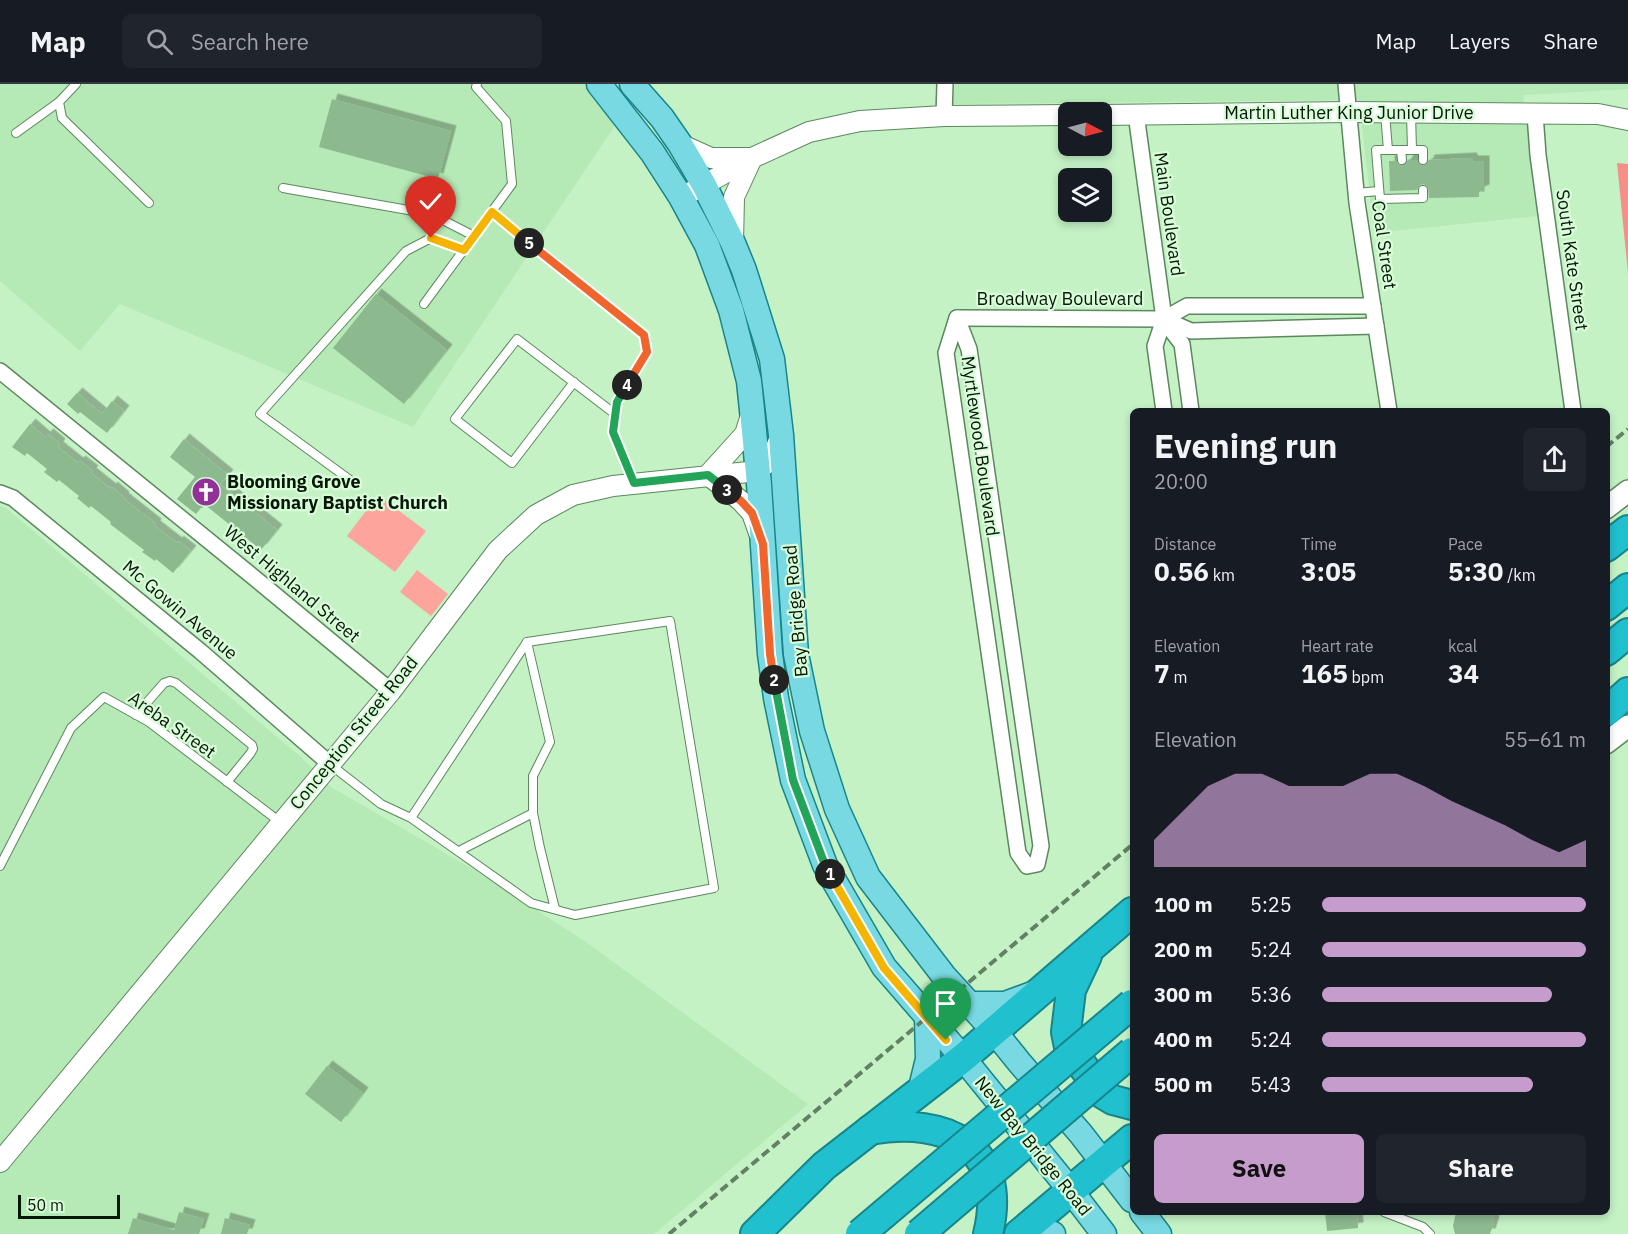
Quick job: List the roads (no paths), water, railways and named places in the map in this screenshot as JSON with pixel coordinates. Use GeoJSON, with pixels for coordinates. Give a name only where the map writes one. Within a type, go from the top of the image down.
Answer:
{"type":"FeatureCollection","features":[{"type":"Feature","properties":{"kind":"highway"},"geometry":{"type":"LineString","coordinates":[[1610,544],[1628,530]]}},
{"type":"Feature","properties":{"kind":"highway"},"geometry":{"type":"LineString","coordinates":[[1610,603],[1628,588]]}},
{"type":"Feature","properties":{"kind":"highway"},"geometry":{"type":"LineString","coordinates":[[1610,648],[1628,633]]}},
{"type":"Feature","properties":{"kind":"highway"},"geometry":{"type":"LineString","coordinates":[[1610,708],[1628,692]]}},
{"type":"Feature","properties":{"kind":"highway"},"geometry":{"type":"LineString","coordinates":[[756,1234],[824,1166],[963,1058],[1130,914]]}},
{"type":"Feature","properties":{"kind":"highway"},"geometry":{"type":"LineString","coordinates":[[1090,949],[1071,990],[1066,1032],[1069,1047],[1102,1094],[1130,1105]]}},
{"type":"Feature","properties":{"kind":"highway"},"geometry":{"type":"LineString","coordinates":[[860,1234],[1130,1007]]}},
{"type":"Feature","properties":{"kind":"highway"},"geometry":{"type":"LineString","coordinates":[[919,1234],[1130,1054]]}},
{"type":"Feature","properties":{"kind":"highway"},"geometry":{"type":"LineString","coordinates":[[869,1131],[899,1126],[930,1129],[951,1136],[974,1150],[983,1161],[991,1182],[993,1198],[988,1234]]}},
{"type":"Feature","properties":{"kind":"highway"},"geometry":{"type":"LineString","coordinates":[[1020,1233],[1130,1141]]}},
{"type":"Feature","properties":{"kind":"main road","name":"Bay Bridge Road"},"geometry":{"type":"LineString","coordinates":[[599,84],[652,152],[681,197],[706,245],[731,310],[748,381],[752,410],[772,665],[776,698],[793,780],[825,865],[884,968],[963,1058]]}},
{"type":"Feature","properties":{"kind":"main road","name":"Bay Bridge Road"},"geometry":{"type":"LineString","coordinates":[[632,84],[662,118],[704,185],[744,270],[772,358],[781,435],[796,654],[812,731],[837,809],[868,877],[944,976],[1081,1134],[1130,1197]]}},
{"type":"Feature","properties":{"kind":"main road"},"geometry":{"type":"LineString","coordinates":[[758,471],[771,483],[780,591],[794,620]]}},
{"type":"Feature","properties":{"kind":"main road"},"geometry":{"type":"LineString","coordinates":[[1610,505],[1628,491]]}},
{"type":"Feature","properties":{"kind":"main road"},"geometry":{"type":"LineString","coordinates":[[1610,740],[1628,726]]}},
{"type":"Feature","properties":{"kind":"main road"},"geometry":{"type":"LineString","coordinates":[[970,1004],[1005,1004],[1041,992]]}},
{"type":"Feature","properties":{"kind":"main road"},"geometry":{"type":"LineString","coordinates":[[920,1092],[928,1059],[927,1017]]}},
{"type":"Feature","properties":{"kind":"main road"},"geometry":{"type":"LineString","coordinates":[[963,1058],[992,1055],[1019,1062]]}},
{"type":"Feature","properties":{"kind":"main road","name":"New Bay Bridge Road"},"geometry":{"type":"LineString","coordinates":[[963,1058],[1104,1234]]}},
{"type":"Feature","properties":{"kind":"main road"},"geometry":{"type":"LineString","coordinates":[[1020,1233],[1053,1234]]}},
{"type":"Feature","properties":{"kind":"street"},"geometry":{"type":"LineString","coordinates":[[944,116],[945,84]]}},
{"type":"Feature","properties":{"kind":"street","name":"Coal Street"},"geometry":{"type":"LineString","coordinates":[[1346,84],[1356,192],[1389,408]]}},
{"type":"Feature","properties":{"kind":"street","name":"Martin Luther King Junior Drive"},"geometry":{"type":"LineString","coordinates":[[1598,114],[1628,107]]}},
{"type":"Feature","properties":{"kind":"street","name":"Martin Luther King Junior Drive"},"geometry":{"type":"LineString","coordinates":[[1112,115],[1349,112],[1598,114],[1628,120]]}},
{"type":"Feature","properties":{"kind":"street","name":"Main Boulevard"},"geometry":{"type":"LineString","coordinates":[[1136,114],[1164,319],[1155,346],[1164,408]]}},
{"type":"Feature","properties":{"kind":"street","name":"South Kate Street"},"geometry":{"type":"LineString","coordinates":[[1534,114],[1573,408]]}},
{"type":"Feature","properties":{"kind":"street"},"geometry":{"type":"LineString","coordinates":[[681,197],[752,158],[809,132],[860,121],[944,116],[1058,115]]}},
{"type":"Feature","properties":{"kind":"street"},"geometry":{"type":"LineString","coordinates":[[680,144],[711,158],[752,158]]}},
{"type":"Feature","properties":{"kind":"street"},"geometry":{"type":"LineString","coordinates":[[733,243],[734,197],[752,158]]}},
{"type":"Feature","properties":{"kind":"street","name":"Broadway Boulevard"},"geometry":{"type":"LineString","coordinates":[[1164,319],[1187,306],[1373,306]]}},
{"type":"Feature","properties":{"kind":"street","name":"Broadway Boulevard"},"geometry":{"type":"LineString","coordinates":[[957,318],[1164,319],[1191,331],[1376,326]]}},
{"type":"Feature","properties":{"kind":"street","name":"Myrtlewood Boulevard"},"geometry":{"type":"LineString","coordinates":[[957,318],[969,349],[1041,846],[1037,864],[1026,866],[1018,853],[946,353],[957,318]]}},
{"type":"Feature","properties":{"kind":"street","name":"Main Boulevard"},"geometry":{"type":"LineString","coordinates":[[1164,319],[1182,344],[1191,408]]}},
{"type":"Feature","properties":{"kind":"street","name":"West Highland Street"},"geometry":{"type":"LineString","coordinates":[[0,371],[391,691]]}},
{"type":"Feature","properties":{"kind":"street"},"geometry":{"type":"LineString","coordinates":[[752,410],[745,434],[708,475],[741,501],[752,513],[763,544]]}},
{"type":"Feature","properties":{"kind":"street"},"geometry":{"type":"LineString","coordinates":[[758,471],[772,458],[781,435]]}},
{"type":"Feature","properties":{"kind":"street","name":"Conception Street Road"},"geometry":{"type":"LineString","coordinates":[[0,1162],[391,691],[498,550],[536,516],[573,495],[634,483],[758,471]]}},
{"type":"Feature","properties":{"kind":"street","name":"Mc Gowin Avenue"},"geometry":{"type":"LineString","coordinates":[[0,494],[12,498],[200,651],[330,764]]}},
{"type":"Feature","properties":{"kind":"lane"},"geometry":{"type":"LineString","coordinates":[[16,133],[59,102],[76,84]]}},
{"type":"Feature","properties":{"kind":"lane"},"geometry":{"type":"LineString","coordinates":[[424,304],[512,184],[507,121],[476,87],[477,84]]}},
{"type":"Feature","properties":{"kind":"lane"},"geometry":{"type":"LineString","coordinates":[[59,102],[62,118],[149,203]]}},
{"type":"Feature","properties":{"kind":"lane"},"geometry":{"type":"LineString","coordinates":[[1385,112],[1388,150]]}},
{"type":"Feature","properties":{"kind":"lane"},"geometry":{"type":"LineString","coordinates":[[1411,113],[1412,150]]}},
{"type":"Feature","properties":{"kind":"lane"},"geometry":{"type":"LineString","coordinates":[[1423,160],[1423,150],[1376,150],[1380,200],[1402,195],[1423,198],[1423,190]]}},
{"type":"Feature","properties":{"kind":"lane"},"geometry":{"type":"LineString","coordinates":[[1401,150],[1402,160]]}},
{"type":"Feature","properties":{"kind":"lane"},"geometry":{"type":"LineString","coordinates":[[283,188],[431,214],[474,236]]}},
{"type":"Feature","properties":{"kind":"lane"},"geometry":{"type":"LineString","coordinates":[[1356,192],[1379,191]]}},
{"type":"Feature","properties":{"kind":"lane"},"geometry":{"type":"LineString","coordinates":[[492,212],[644,335],[647,352],[617,402],[613,432],[634,483]]}},
{"type":"Feature","properties":{"kind":"lane"},"geometry":{"type":"LineString","coordinates":[[350,480],[260,414],[406,251],[431,238],[464,250]]}},
{"type":"Feature","properties":{"kind":"lane"},"geometry":{"type":"LineString","coordinates":[[574,382],[512,463],[455,419],[517,339],[574,382],[615,414]]}},
{"type":"Feature","properties":{"kind":"lane"},"geometry":{"type":"LineString","coordinates":[[330,764],[381,804],[411,818],[531,903],[575,915],[714,888],[670,621],[527,642],[411,818]]}},
{"type":"Feature","properties":{"kind":"lane"},"geometry":{"type":"LineString","coordinates":[[527,642],[550,742],[534,777],[533,813],[555,909]]}},
{"type":"Feature","properties":{"kind":"lane"},"geometry":{"type":"LineString","coordinates":[[136,715],[165,683],[170,681],[176,683],[252,745],[253,749],[227,782]]}},
{"type":"Feature","properties":{"kind":"lane","name":"Areba Street"},"geometry":{"type":"LineString","coordinates":[[0,866],[71,728],[104,697],[149,722],[282,823]]}},
{"type":"Feature","properties":{"kind":"lane"},"geometry":{"type":"LineString","coordinates":[[459,851],[533,813]]}},
{"type":"Feature","properties":{"kind":"lane"},"geometry":{"type":"LineString","coordinates":[[1392,1215],[1424,1227],[1430,1234]]}},
{"type":"Feature","properties":{"kind":"railway"},"geometry":{"type":"LineString","coordinates":[[1610,444],[1628,429]]}},
{"type":"Feature","properties":{"kind":"railway"},"geometry":{"type":"LineString","coordinates":[[669,1234],[1130,847]]}},
{"type":"Feature","properties":{"kind":"place","name":"Blooming Grove Missionary Baptist Church"},"geometry":{"type":"Point","coordinates":[206,492]}}]}
